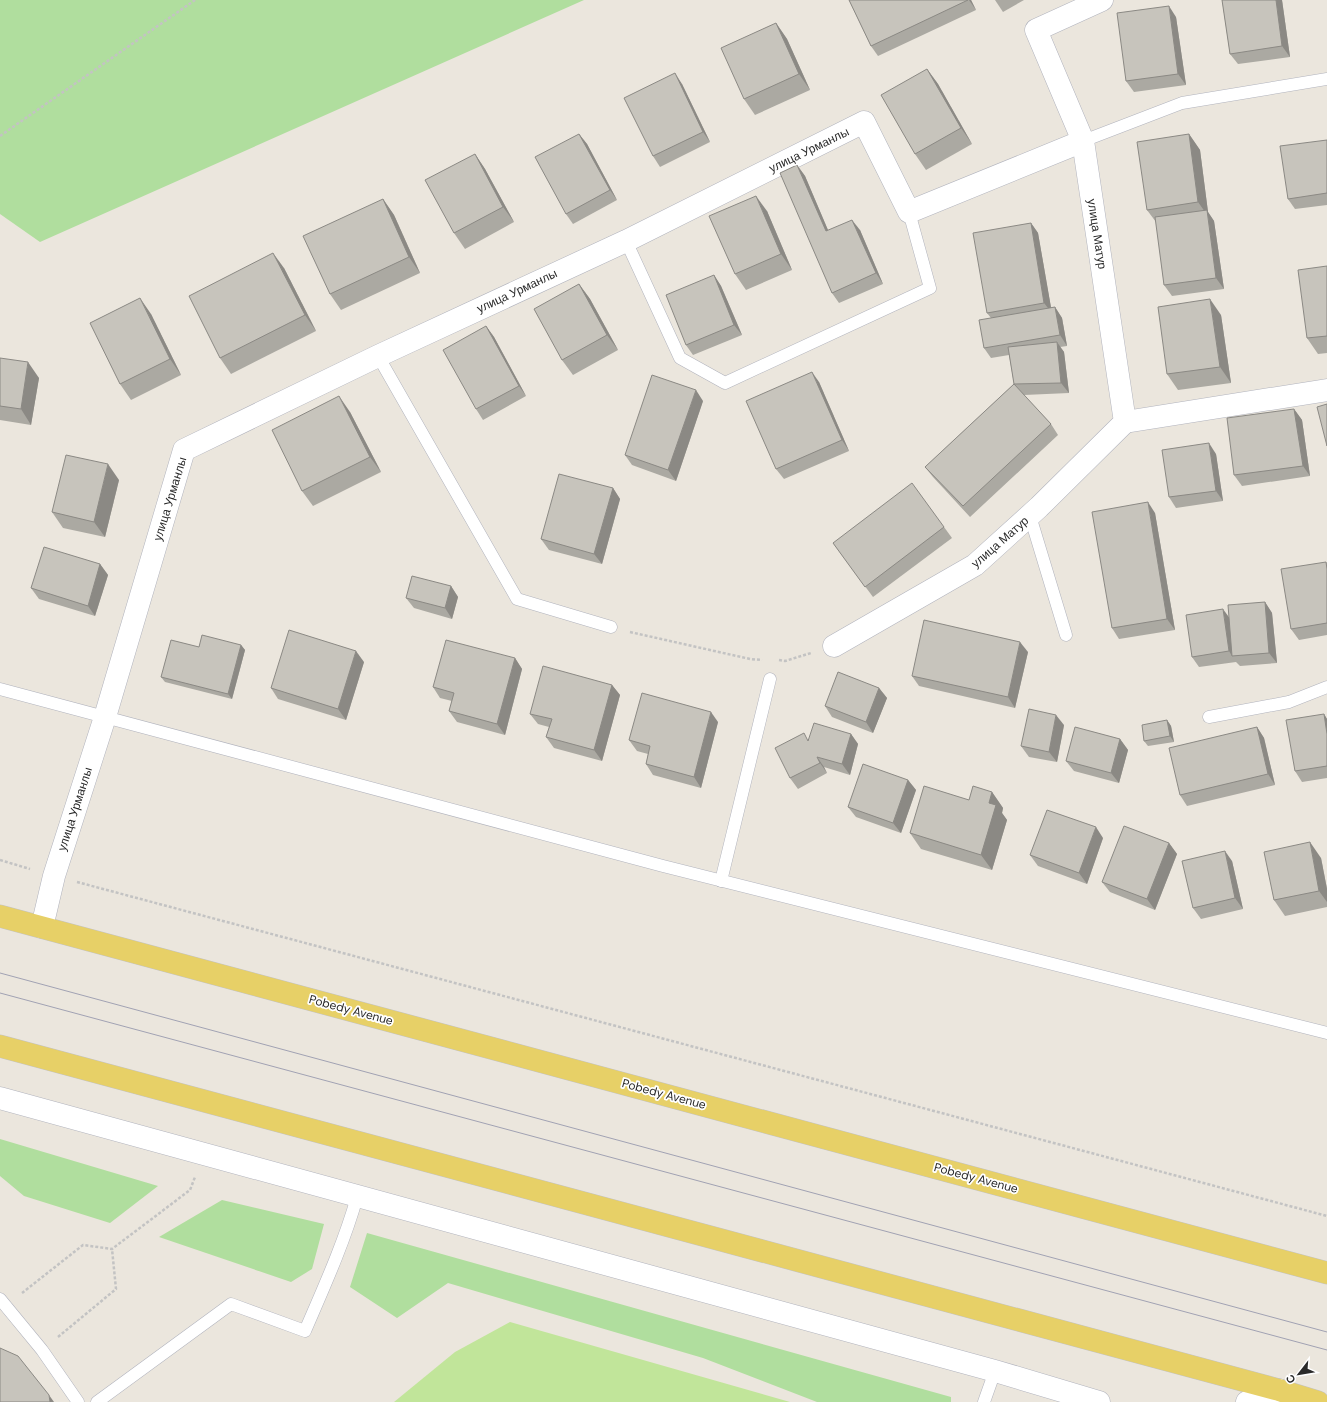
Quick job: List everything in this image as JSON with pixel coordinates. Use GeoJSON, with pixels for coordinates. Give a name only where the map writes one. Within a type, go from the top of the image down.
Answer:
{"type":"FeatureCollection","features":[{"type":"Feature","properties":{"kind":"main road","name":"Pobedy Avenue"},"geometry":{"type":"LineString","coordinates":[[0,916],[1327,1273]]}},
{"type":"Feature","properties":{"kind":"main road"},"geometry":{"type":"LineString","coordinates":[[0,1046],[1279,1390],[1318,1402]]}},
{"type":"Feature","properties":{"kind":"street"},"geometry":{"type":"LineString","coordinates":[[909,212],[1083,141],[1036,30],[1102,0]]}},
{"type":"Feature","properties":{"kind":"street","name":"улица Урманлы"},"geometry":{"type":"LineString","coordinates":[[42,927],[54,876],[105,717],[184,450],[378,356],[626,241],[864,122],[909,212]]}},
{"type":"Feature","properties":{"kind":"street","name":"улица Матур"},"geometry":{"type":"LineString","coordinates":[[834,646],[975,564],[1030,516],[1125,422],[1083,141]]}},
{"type":"Feature","properties":{"kind":"street"},"geometry":{"type":"LineString","coordinates":[[1125,422],[1327,390]]}},
{"type":"Feature","properties":{"kind":"street"},"geometry":{"type":"LineString","coordinates":[[0,1098],[994,1371],[1100,1402]]}},
{"type":"Feature","properties":{"kind":"street"},"geometry":{"type":"LineString","coordinates":[[1247,1402],[1279,1390]]}},
{"type":"Feature","properties":{"kind":"lane"},"geometry":{"type":"LineString","coordinates":[[1083,141],[1182,103],[1327,80]]}},
{"type":"Feature","properties":{"kind":"lane"},"geometry":{"type":"LineString","coordinates":[[626,241],[680,358],[725,383],[930,288],[909,212]]}},
{"type":"Feature","properties":{"kind":"lane"},"geometry":{"type":"LineString","coordinates":[[378,356],[517,599],[610,627]]}},
{"type":"Feature","properties":{"kind":"lane"},"geometry":{"type":"LineString","coordinates":[[1030,516],[1066,635]]}},
{"type":"Feature","properties":{"kind":"lane"},"geometry":{"type":"LineString","coordinates":[[721,881],[770,679]]}},
{"type":"Feature","properties":{"kind":"lane"},"geometry":{"type":"LineString","coordinates":[[1209,717],[1289,702],[1327,687]]}},
{"type":"Feature","properties":{"kind":"lane"},"geometry":{"type":"LineString","coordinates":[[0,689],[721,881],[1327,1034]]}},
{"type":"Feature","properties":{"kind":"lane"},"geometry":{"type":"LineString","coordinates":[[97,1402],[231,1304],[305,1331],[325,1285],[353,1211],[357,1196]]}},
{"type":"Feature","properties":{"kind":"lane"},"geometry":{"type":"LineString","coordinates":[[3,1302],[42,1350],[78,1402]]}},
{"type":"Feature","properties":{"kind":"lane"},"geometry":{"type":"LineString","coordinates":[[984,1402],[994,1371]]}},
{"type":"Feature","properties":{"kind":"path"},"geometry":{"type":"LineString","coordinates":[[0,136],[195,0]]}},
{"type":"Feature","properties":{"kind":"path"},"geometry":{"type":"LineString","coordinates":[[610,627],[750,659],[766,660]]}},
{"type":"Feature","properties":{"kind":"path"},"geometry":{"type":"LineString","coordinates":[[773,660],[785,661],[834,646]]}},
{"type":"Feature","properties":{"kind":"path"},"geometry":{"type":"LineString","coordinates":[[0,860],[54,876],[1327,1216]]}},
{"type":"Feature","properties":{"kind":"path"},"geometry":{"type":"LineString","coordinates":[[3,1302],[83,1245],[112,1249],[190,1190],[195,1175]]}},
{"type":"Feature","properties":{"kind":"path"},"geometry":{"type":"LineString","coordinates":[[42,1350],[116,1289],[112,1249]]}},
{"type":"Feature","properties":{"kind":"green space"},"geometry":{"type":"Polygon","coordinates":[[[0,0],[584,0],[40,242],[0,214],[0,0]]]}},
{"type":"Feature","properties":{"kind":"green space"},"geometry":{"type":"Polygon","coordinates":[[[0,1139],[158,1186],[110,1223],[24,1196],[0,1176],[0,1139]]]}},
{"type":"Feature","properties":{"kind":"green space"},"geometry":{"type":"Polygon","coordinates":[[[222,1200],[324,1224],[312,1269],[291,1282],[159,1237],[222,1200]]]}},
{"type":"Feature","properties":{"kind":"green space"},"geometry":{"type":"Polygon","coordinates":[[[367,1233],[951,1397],[951,1402],[817,1402],[703,1358],[448,1283],[397,1318],[350,1287],[367,1233]]]}},
{"type":"Feature","properties":{"kind":"green space"},"geometry":{"type":"Polygon","coordinates":[[[510,1322],[790,1402],[394,1402],[455,1352],[510,1322]]]}},
{"type":"Feature","properties":{"kind":"building"},"geometry":{"type":"Polygon","coordinates":[[[849,0],[968,0],[871,46],[849,0]]]}},
{"type":"Feature","properties":{"kind":"building"},"geometry":{"type":"Polygon","coordinates":[[[1222,0],[1276,0],[1282,46],[1230,54],[1222,0]]]}},
{"type":"Feature","properties":{"kind":"building"},"geometry":{"type":"Polygon","coordinates":[[[1169,6],[1178,74],[1126,81],[1117,13],[1169,6]]]}},
{"type":"Feature","properties":{"kind":"building"},"geometry":{"type":"Polygon","coordinates":[[[776,23],[799,74],[744,99],[721,48],[776,23]]]}},
{"type":"Feature","properties":{"kind":"building"},"geometry":{"type":"Polygon","coordinates":[[[927,69],[961,128],[915,154],[881,95],[927,69]]]}},
{"type":"Feature","properties":{"kind":"building"},"geometry":{"type":"Polygon","coordinates":[[[675,73],[703,132],[653,156],[624,98],[675,73]]]}},
{"type":"Feature","properties":{"kind":"building"},"geometry":{"type":"Polygon","coordinates":[[[579,134],[610,190],[566,214],[535,157],[579,134]]]}},
{"type":"Feature","properties":{"kind":"building"},"geometry":{"type":"Polygon","coordinates":[[[1189,134],[1198,202],[1147,210],[1137,142],[1189,134]]]}},
{"type":"Feature","properties":{"kind":"building"},"geometry":{"type":"Polygon","coordinates":[[[1327,140],[1327,193],[1288,199],[1280,146],[1327,140]]]}},
{"type":"Feature","properties":{"kind":"building"},"geometry":{"type":"Polygon","coordinates":[[[475,154],[503,207],[454,233],[425,180],[475,154]]]}},
{"type":"Feature","properties":{"kind":"building"},"geometry":{"type":"Polygon","coordinates":[[[797,165],[826,231],[852,220],[876,273],[832,293],[780,173],[797,165]]]}},
{"type":"Feature","properties":{"kind":"building"},"geometry":{"type":"Polygon","coordinates":[[[756,196],[781,254],[735,274],[709,216],[756,196]]]}},
{"type":"Feature","properties":{"kind":"building"},"geometry":{"type":"Polygon","coordinates":[[[383,199],[409,257],[330,294],[303,236],[383,199]]]}},
{"type":"Feature","properties":{"kind":"building"},"geometry":{"type":"Polygon","coordinates":[[[1207,210],[1216,278],[1164,285],[1155,217],[1207,210]]]}},
{"type":"Feature","properties":{"kind":"building"},"geometry":{"type":"Polygon","coordinates":[[[1031,223],[1044,303],[987,313],[973,233],[1031,223]]]}},
{"type":"Feature","properties":{"kind":"building"},"geometry":{"type":"Polygon","coordinates":[[[273,253],[305,315],[220,358],[189,296],[273,253]]]}},
{"type":"Feature","properties":{"kind":"building"},"geometry":{"type":"Polygon","coordinates":[[[1327,266],[1327,336],[1307,338],[1298,270],[1327,266]]]}},
{"type":"Feature","properties":{"kind":"building"},"geometry":{"type":"Polygon","coordinates":[[[714,275],[734,325],[686,345],[666,295],[714,275]]]}},
{"type":"Feature","properties":{"kind":"building"},"geometry":{"type":"Polygon","coordinates":[[[579,284],[607,335],[562,360],[534,309],[579,284]]]}},
{"type":"Feature","properties":{"kind":"building"},"geometry":{"type":"Polygon","coordinates":[[[140,298],[170,359],[120,384],[90,323],[140,298]]]}},
{"type":"Feature","properties":{"kind":"building"},"geometry":{"type":"Polygon","coordinates":[[[1210,299],[1220,367],[1167,374],[1158,307],[1210,299]]]}},
{"type":"Feature","properties":{"kind":"building"},"geometry":{"type":"Polygon","coordinates":[[[1055,307],[1060,335],[984,348],[979,320],[1055,307]]]}},
{"type":"Feature","properties":{"kind":"building"},"geometry":{"type":"Polygon","coordinates":[[[486,326],[519,386],[476,409],[443,350],[486,326]]]}},
{"type":"Feature","properties":{"kind":"building"},"geometry":{"type":"Polygon","coordinates":[[[1057,342],[1061,383],[1014,384],[1008,347],[1057,342]]]}},
{"type":"Feature","properties":{"kind":"building"},"geometry":{"type":"Polygon","coordinates":[[[0,358],[28,362],[21,409],[0,406],[0,358]]]}},
{"type":"Feature","properties":{"kind":"building"},"geometry":{"type":"Polygon","coordinates":[[[812,372],[842,440],[776,469],[746,401],[812,372]]]}},
{"type":"Feature","properties":{"kind":"building"},"geometry":{"type":"Polygon","coordinates":[[[652,375],[696,390],[668,470],[625,455],[652,375]]]}},
{"type":"Feature","properties":{"kind":"building"},"geometry":{"type":"Polygon","coordinates":[[[1014,384],[1051,424],[963,506],[925,467],[1014,384]]]}},
{"type":"Feature","properties":{"kind":"building"},"geometry":{"type":"Polygon","coordinates":[[[339,396],[370,457],[302,491],[272,430],[339,396]]]}},
{"type":"Feature","properties":{"kind":"building"},"geometry":{"type":"Polygon","coordinates":[[[1327,404],[1327,446],[1317,407],[1327,404]]]}},
{"type":"Feature","properties":{"kind":"building"},"geometry":{"type":"Polygon","coordinates":[[[1294,409],[1303,466],[1234,475],[1227,418],[1294,409]]]}},
{"type":"Feature","properties":{"kind":"building"},"geometry":{"type":"Polygon","coordinates":[[[1209,443],[1216,491],[1169,497],[1162,450],[1209,443]]]}},
{"type":"Feature","properties":{"kind":"building"},"geometry":{"type":"Polygon","coordinates":[[[66,455],[108,464],[94,522],[52,512],[66,455]]]}},
{"type":"Feature","properties":{"kind":"building"},"geometry":{"type":"Polygon","coordinates":[[[559,474],[613,488],[594,554],[541,539],[559,474]]]}},
{"type":"Feature","properties":{"kind":"building"},"geometry":{"type":"Polygon","coordinates":[[[912,483],[944,527],[865,587],[833,543],[912,483]]]}},
{"type":"Feature","properties":{"kind":"building"},"geometry":{"type":"Polygon","coordinates":[[[1148,502],[1167,619],[1112,628],[1092,512],[1148,502]]]}},
{"type":"Feature","properties":{"kind":"building"},"geometry":{"type":"Polygon","coordinates":[[[44,547],[100,564],[88,606],[31,588],[44,547]]]}},
{"type":"Feature","properties":{"kind":"building"},"geometry":{"type":"Polygon","coordinates":[[[1326,562],[1327,623],[1291,629],[1281,569],[1326,562]]]}},
{"type":"Feature","properties":{"kind":"building"},"geometry":{"type":"Polygon","coordinates":[[[412,576],[451,586],[445,608],[406,598],[412,576]]]}},
{"type":"Feature","properties":{"kind":"building"},"geometry":{"type":"Polygon","coordinates":[[[1265,602],[1269,653],[1232,656],[1228,605],[1265,602]]]}},
{"type":"Feature","properties":{"kind":"building"},"geometry":{"type":"Polygon","coordinates":[[[1223,609],[1229,651],[1192,657],[1186,615],[1223,609]]]}},
{"type":"Feature","properties":{"kind":"building"},"geometry":{"type":"Polygon","coordinates":[[[924,620],[1020,642],[1008,697],[912,676],[924,620]]]}},
{"type":"Feature","properties":{"kind":"building"},"geometry":{"type":"Polygon","coordinates":[[[289,630],[356,651],[338,709],[271,688],[289,630]]]}},
{"type":"Feature","properties":{"kind":"building"},"geometry":{"type":"Polygon","coordinates":[[[202,635],[241,645],[228,694],[161,677],[171,640],[199,647],[202,635]]]}},
{"type":"Feature","properties":{"kind":"building"},"geometry":{"type":"Polygon","coordinates":[[[446,640],[515,658],[497,724],[449,711],[454,693],[433,687],[446,640]]]}},
{"type":"Feature","properties":{"kind":"building"},"geometry":{"type":"Polygon","coordinates":[[[543,666],[612,685],[594,750],[546,737],[552,719],[530,714],[543,666]]]}},
{"type":"Feature","properties":{"kind":"building"},"geometry":{"type":"Polygon","coordinates":[[[838,672],[879,688],[866,722],[825,706],[838,672]]]}},
{"type":"Feature","properties":{"kind":"building"},"geometry":{"type":"Polygon","coordinates":[[[642,693],[711,712],[694,777],[646,764],[650,746],[629,740],[642,693]]]}},
{"type":"Feature","properties":{"kind":"building"},"geometry":{"type":"Polygon","coordinates":[[[1029,709],[1056,715],[1049,752],[1021,746],[1029,709]]]}},
{"type":"Feature","properties":{"kind":"building"},"geometry":{"type":"Polygon","coordinates":[[[1324,714],[1327,734],[1327,766],[1295,771],[1286,720],[1324,714]]]}},
{"type":"Feature","properties":{"kind":"building"},"geometry":{"type":"Polygon","coordinates":[[[1167,720],[1170,736],[1144,741],[1142,725],[1167,720]]]}},
{"type":"Feature","properties":{"kind":"building"},"geometry":{"type":"Polygon","coordinates":[[[814,723],[851,734],[842,764],[817,757],[820,763],[790,778],[775,748],[804,733],[808,741],[814,723]]]}},
{"type":"Feature","properties":{"kind":"building"},"geometry":{"type":"Polygon","coordinates":[[[1075,727],[1120,739],[1111,773],[1066,761],[1075,727]]]}},
{"type":"Feature","properties":{"kind":"building"},"geometry":{"type":"Polygon","coordinates":[[[1257,727],[1268,774],[1180,795],[1169,748],[1257,727]]]}},
{"type":"Feature","properties":{"kind":"building"},"geometry":{"type":"Polygon","coordinates":[[[863,764],[908,780],[893,823],[848,807],[863,764]]]}},
{"type":"Feature","properties":{"kind":"building"},"geometry":{"type":"Polygon","coordinates":[[[924,786],[969,800],[973,786],[992,792],[989,803],[996,805],[981,855],[910,833],[924,786]]]}},
{"type":"Feature","properties":{"kind":"building"},"geometry":{"type":"Polygon","coordinates":[[[1047,810],[1096,827],[1079,873],[1030,855],[1047,810]]]}},
{"type":"Feature","properties":{"kind":"building"},"geometry":{"type":"Polygon","coordinates":[[[1124,826],[1169,843],[1147,899],[1102,882],[1124,826]]]}},
{"type":"Feature","properties":{"kind":"building"},"geometry":{"type":"Polygon","coordinates":[[[1310,842],[1319,891],[1274,900],[1264,852],[1310,842]]]}},
{"type":"Feature","properties":{"kind":"building"},"geometry":{"type":"Polygon","coordinates":[[[1225,851],[1235,898],[1193,908],[1182,861],[1225,851]]]}},
{"type":"Feature","properties":{"kind":"building"},"geometry":{"type":"Polygon","coordinates":[[[0,1348],[18,1356],[49,1395],[50,1402],[0,1402],[0,1348]]]}},
{"type":"Feature","properties":{"kind":"tram line"},"geometry":{"type":"LineString","coordinates":[[0,973],[1327,1332]]}},
{"type":"Feature","properties":{"kind":"tram line"},"geometry":{"type":"LineString","coordinates":[[0,993],[1327,1350]]}}]}
